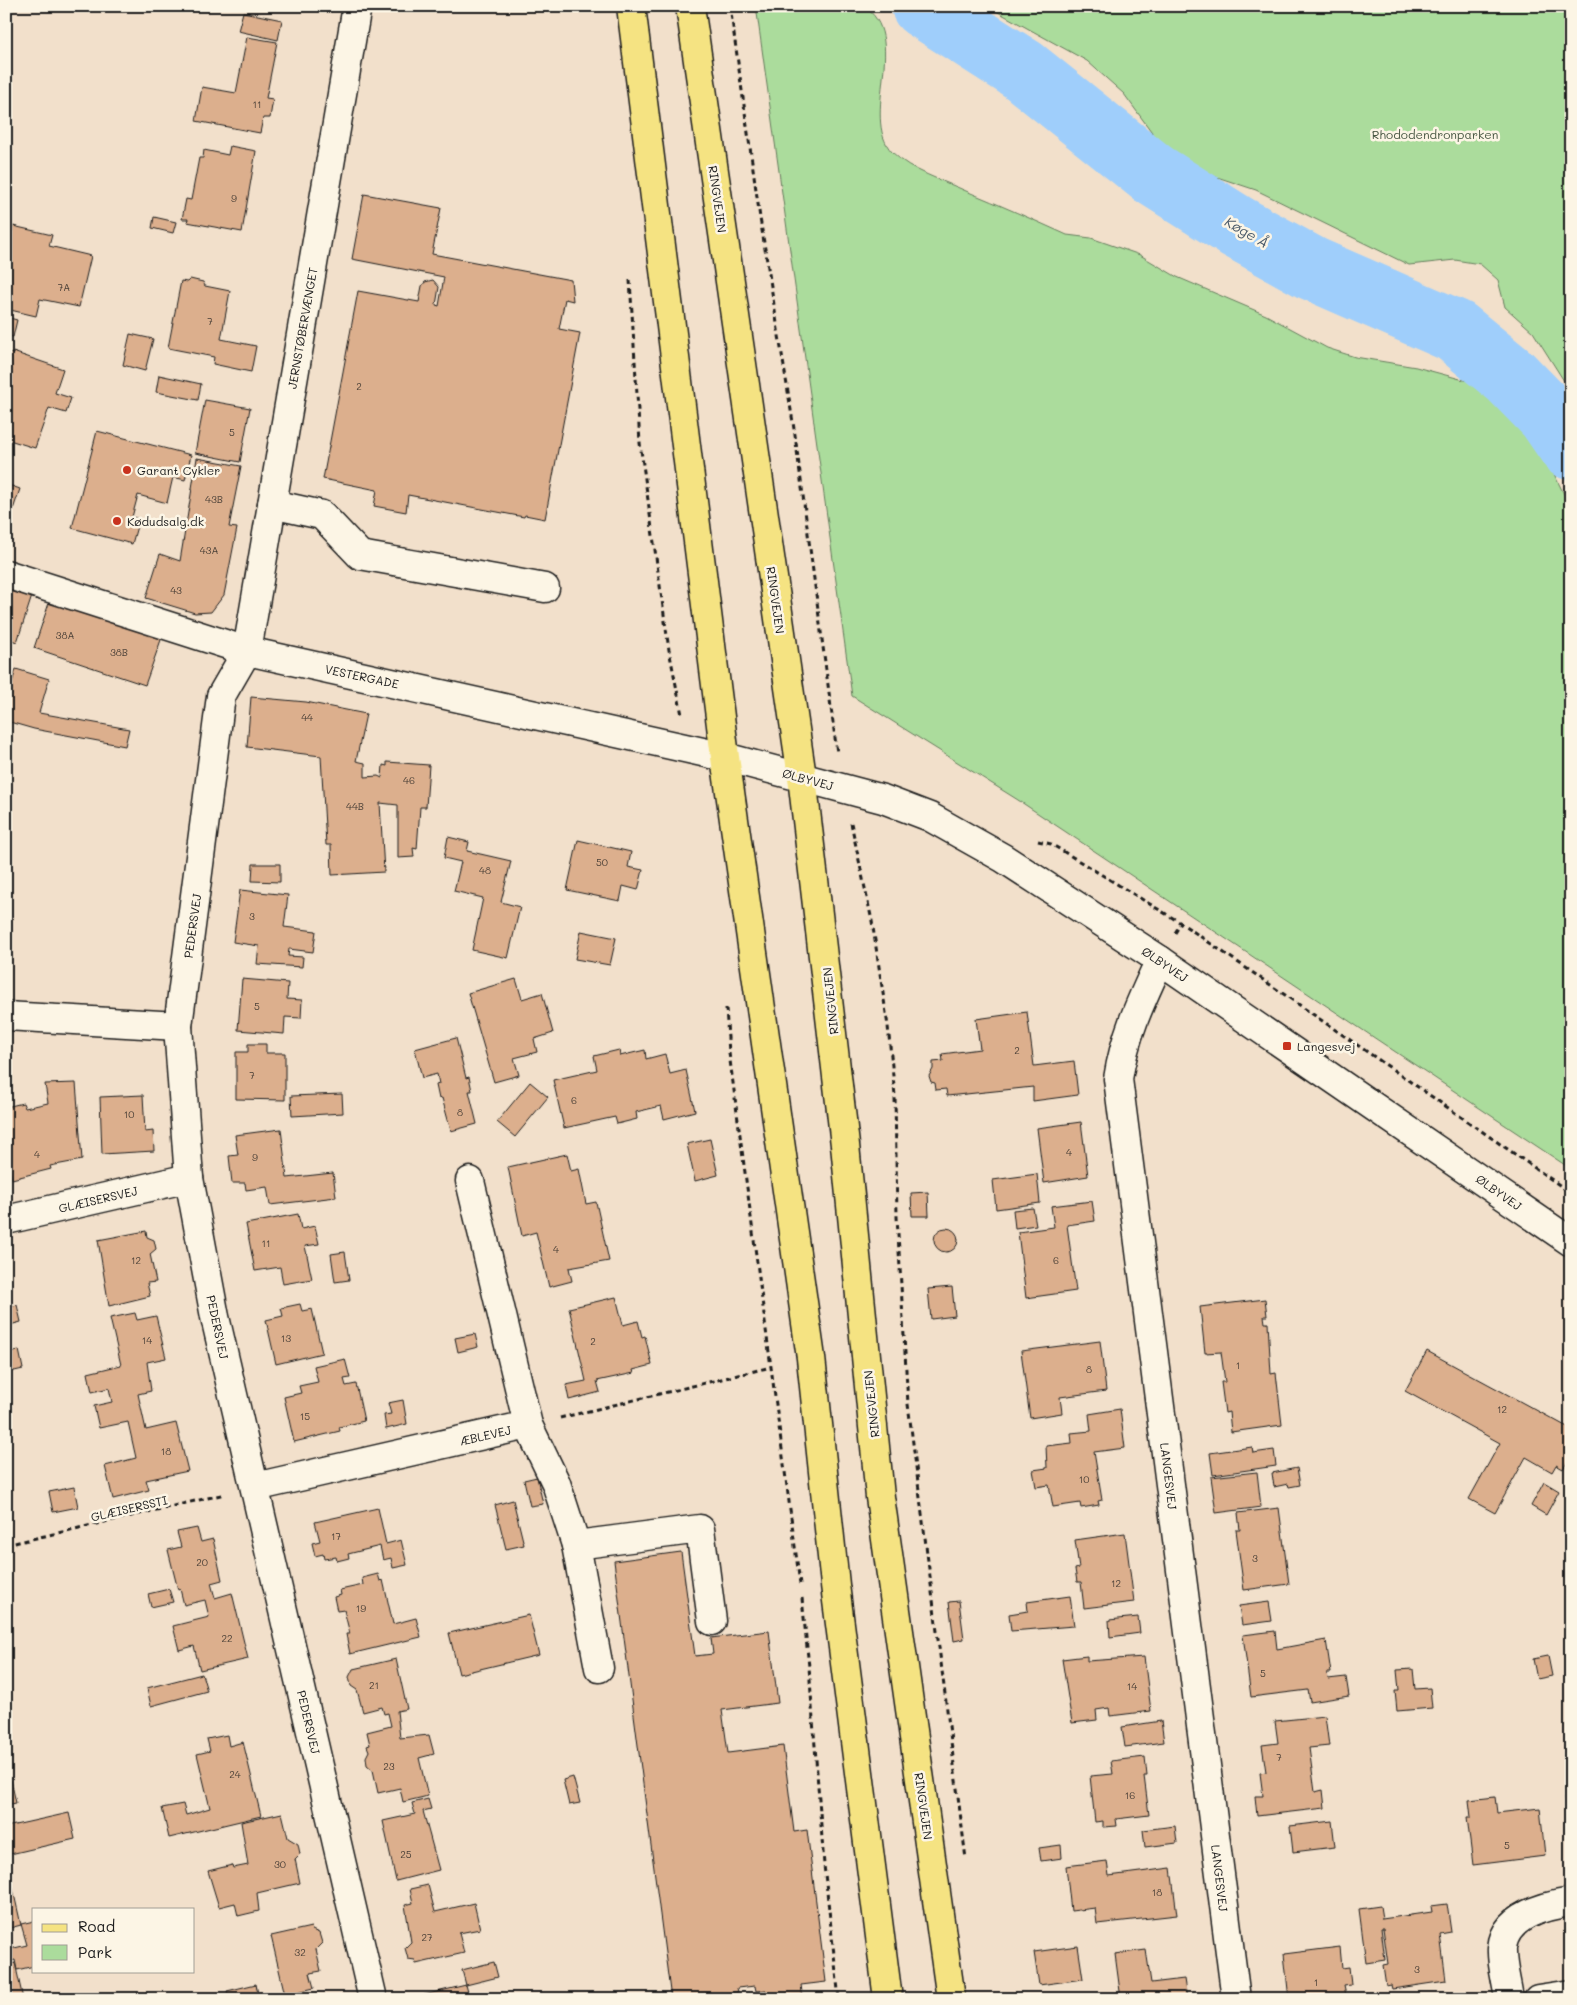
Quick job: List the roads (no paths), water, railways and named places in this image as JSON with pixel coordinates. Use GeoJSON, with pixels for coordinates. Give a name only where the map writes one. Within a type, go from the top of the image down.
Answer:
{"type":"FeatureCollection","features":[{"type":"Feature","properties":{"kind":"main road"},"geometry":{"type":"LineString","coordinates":[[631,6],[725,757],[811,1358],[836,1585],[888,1999]]}},
{"type":"Feature","properties":{"kind":"main road","name":"RINGVEJEN"},"geometry":{"type":"LineString","coordinates":[[690,6],[802,777],[840,1095],[880,1497],[951,1999]]}},
{"type":"Feature","properties":{"kind":"street","name":"JERNSTØBERVÆNGET"},"geometry":{"type":"LineString","coordinates":[[247,651],[357,6]]}},
{"type":"Feature","properties":{"kind":"street"},"geometry":{"type":"LineString","coordinates":[[272,504],[322,516],[360,555],[545,588]]}},
{"type":"Feature","properties":{"kind":"street","name":"VESTERGADE"},"geometry":{"type":"LineString","coordinates":[[6,574],[247,651],[725,757]]}},
{"type":"Feature","properties":{"kind":"street","name":"PEDERSVEJ"},"geometry":{"type":"LineString","coordinates":[[247,651],[221,696],[178,1026],[189,1178],[215,1317],[373,1999]]}},
{"type":"Feature","properties":{"kind":"street","name":"ØLBYVEJ"},"geometry":{"type":"LineString","coordinates":[[725,757],[882,799],[930,817],[1003,858],[1160,960],[1571,1242]]}},
{"type":"Feature","properties":{"kind":"street","name":"LANGESVEJ"},"geometry":{"type":"LineString","coordinates":[[1160,960],[1132,1021],[1123,1050],[1118,1079],[1236,1999]]}},
{"type":"Feature","properties":{"kind":"street"},"geometry":{"type":"LineString","coordinates":[[6,1016],[178,1026]]}},
{"type":"Feature","properties":{"kind":"street","name":"GLÆISERSVEJ"},"geometry":{"type":"LineString","coordinates":[[6,1220],[189,1178]]}},
{"type":"Feature","properties":{"kind":"street","name":"ÆBLEVEJ"},"geometry":{"type":"LineString","coordinates":[[255,1487],[528,1425],[470,1181]]}},
{"type":"Feature","properties":{"kind":"street"},"geometry":{"type":"LineString","coordinates":[[528,1425],[556,1483],[576,1545],[598,1668]]}},
{"type":"Feature","properties":{"kind":"street"},"geometry":{"type":"LineString","coordinates":[[576,1545],[700,1529],[712,1621]]}},
{"type":"Feature","properties":{"kind":"street"},"geometry":{"type":"LineString","coordinates":[[1509,1999],[1502,1949],[1506,1933],[1518,1921],[1547,1905],[1571,1902]]}},
{"type":"Feature","properties":{"kind":"street"},"geometry":{"type":"LineString","coordinates":[[1538,1999],[1571,1994]]}},
{"type":"Feature","properties":{"kind":"waterway","name":"Køge Å"},"geometry":{"type":"LineString","coordinates":[[923,6],[1023,70],[1153,174],[1237,227],[1311,268],[1455,331],[1510,376],[1549,416],[1571,448]]}},
{"type":"Feature","properties":{"kind":"place","name":"Garant Cykler"},"geometry":{"type":"Point","coordinates":[127,470]}},
{"type":"Feature","properties":{"kind":"place","name":"Kødudsalg.dk"},"geometry":{"type":"Point","coordinates":[117,521]}},
{"type":"Feature","properties":{"kind":"place","name":"Langesvej"},"geometry":{"type":"Point","coordinates":[1287,1046]}},
{"type":"Feature","properties":{"kind":"park label","name":"Rhododendronparken"},"geometry":{"type":"Point","coordinates":[1435,134]}}]}
